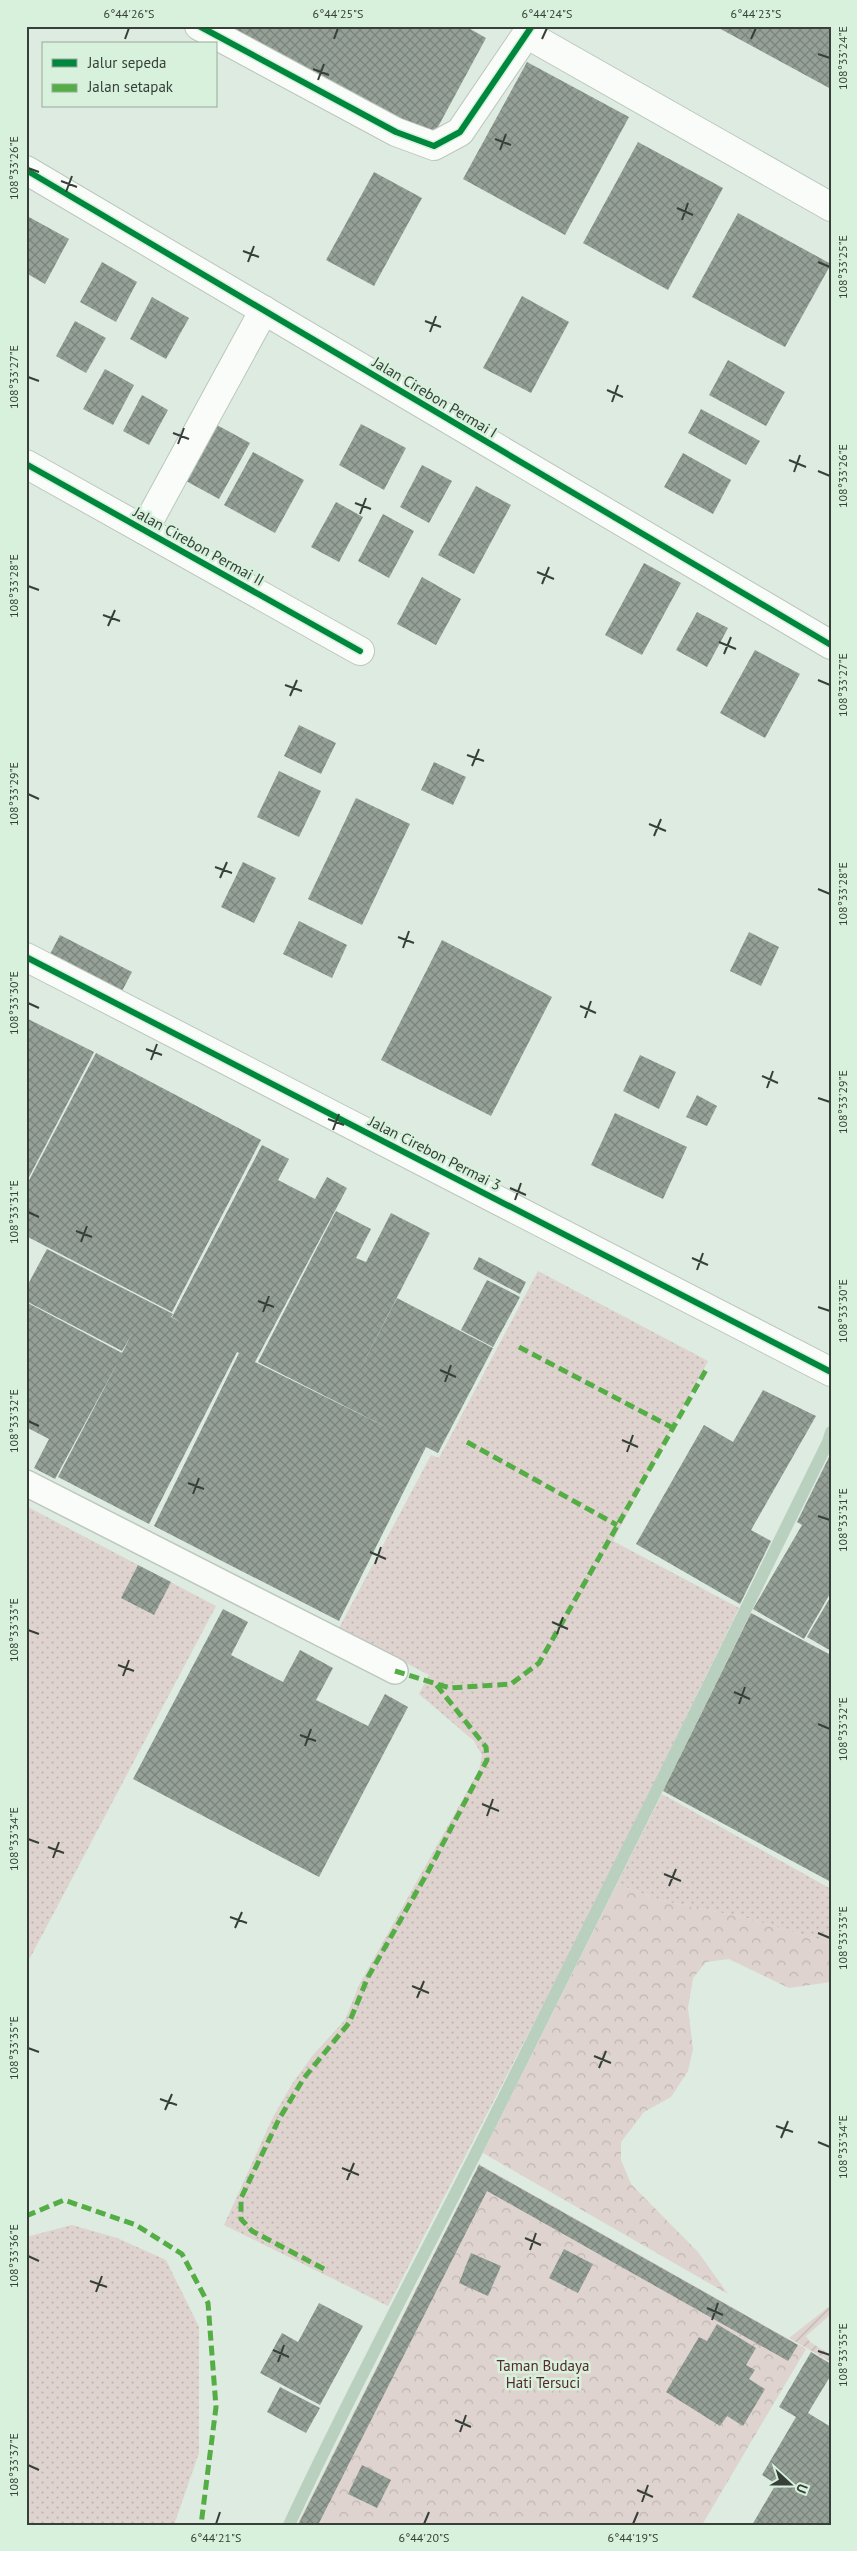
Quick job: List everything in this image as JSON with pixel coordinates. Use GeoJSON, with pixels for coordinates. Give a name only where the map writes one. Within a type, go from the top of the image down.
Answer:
{"type":"FeatureCollection","features":[{"type":"Feature","properties":{"kind":"street"},"geometry":{"type":"LineString","coordinates":[[198,26],[396,132],[434,146],[460,132],[530,31],[831,207]]}},
{"type":"Feature","properties":{"kind":"street","name":"Jalan Cirebon Permai I"},"geometry":{"type":"LineString","coordinates":[[26,170],[831,645]]}},
{"type":"Feature","properties":{"kind":"street"},"geometry":{"type":"LineString","coordinates":[[144,530],[264,310]]}},
{"type":"Feature","properties":{"kind":"street","name":"Jalan Cirebon Permai II"},"geometry":{"type":"LineString","coordinates":[[26,464],[360,651]]}},
{"type":"Feature","properties":{"kind":"street","name":"Jalan Cirebon Permai 3"},"geometry":{"type":"LineString","coordinates":[[26,957],[831,1372]]}},
{"type":"Feature","properties":{"kind":"lane"},"geometry":{"type":"LineString","coordinates":[[26,1483],[395,1670]]}},
{"type":"Feature","properties":{"kind":"green space"},"geometry":{"type":"Polygon","coordinates":[[[538,1271],[708,1361],[613,1541],[739,1608],[593,1908],[388,2306],[224,2225],[273,2117],[292,2084],[313,2055],[345,2020],[359,1985],[479,1770],[482,1755],[474,1741],[419,1694],[429,1675],[339,1628],[431,1455],[439,1458],[538,1271]]]}},
{"type":"Feature","properties":{"kind":"green space"},"geometry":{"type":"Polygon","coordinates":[[[26,1506],[216,1606],[30,1958],[26,1956],[26,1506]]]}},
{"type":"Feature","properties":{"kind":"green space"},"geometry":{"type":"Polygon","coordinates":[[[662,1794],[831,1889],[831,1944],[747,1918],[663,1901],[617,1884],[662,1794]]]}},
{"type":"Feature","properties":{"kind":"green space"},"geometry":{"type":"Polygon","coordinates":[[[617,1884],[663,1901],[747,1918],[831,1944],[831,1982],[789,1988],[729,1959],[706,1962],[693,1978],[688,2008],[693,2049],[688,2071],[671,2097],[644,2112],[621,2142],[621,2160],[631,2184],[698,2252],[728,2294],[483,2153],[617,1884]]]}},
{"type":"Feature","properties":{"kind":"green space","name":"Taman Budaya Hati Tersuci"},"geometry":{"type":"Polygon","coordinates":[[[479,2164],[806,2349],[702,2525],[297,2525],[479,2164]]]}},
{"type":"Feature","properties":{"kind":"green space"},"geometry":{"type":"Polygon","coordinates":[[[72,2225],[117,2238],[166,2260],[199,2327],[199,2453],[174,2525],[26,2525],[26,2237],[72,2225]]]}},
{"type":"Feature","properties":{"kind":"green space"},"geometry":{"type":"Polygon","coordinates":[[[831,2305],[831,2314],[806,2336],[810,2342],[831,2355],[831,2362],[789,2338],[831,2305]]]}},
{"type":"Feature","properties":{"kind":"building"},"geometry":{"type":"Polygon","coordinates":[[[233,26],[465,26],[486,38],[432,138],[232,28],[233,26]]]}},
{"type":"Feature","properties":{"kind":"building"},"geometry":{"type":"Polygon","coordinates":[[[715,26],[831,26],[831,89],[715,26]]]}},
{"type":"Feature","properties":{"kind":"building"},"geometry":{"type":"Polygon","coordinates":[[[527,62],[629,117],[565,235],[463,179],[527,62]]]}},
{"type":"Feature","properties":{"kind":"building"},"geometry":{"type":"Polygon","coordinates":[[[638,142],[723,188],[668,290],[583,243],[638,142]]]}},
{"type":"Feature","properties":{"kind":"building"},"geometry":{"type":"Polygon","coordinates":[[[374,172],[422,198],[374,286],[326,260],[374,172]]]}},
{"type":"Feature","properties":{"kind":"building"},"geometry":{"type":"Polygon","coordinates":[[[738,213],[831,264],[785,347],[692,297],[738,213]]]}},
{"type":"Feature","properties":{"kind":"building"},"geometry":{"type":"Polygon","coordinates":[[[29,217],[69,239],[45,284],[26,273],[26,222],[29,217]]]}},
{"type":"Feature","properties":{"kind":"building"},"geometry":{"type":"Polygon","coordinates":[[[102,262],[137,282],[116,322],[80,302],[102,262]]]}},
{"type":"Feature","properties":{"kind":"building"},"geometry":{"type":"Polygon","coordinates":[[[522,296],[569,322],[531,393],[483,368],[522,296]]]}},
{"type":"Feature","properties":{"kind":"building"},"geometry":{"type":"Polygon","coordinates":[[[152,297],[189,318],[166,359],[130,339],[152,297]]]}},
{"type":"Feature","properties":{"kind":"building"},"geometry":{"type":"Polygon","coordinates":[[[75,321],[106,338],[86,373],[56,356],[75,321]]]}},
{"type":"Feature","properties":{"kind":"building"},"geometry":{"type":"Polygon","coordinates":[[[728,360],[785,392],[766,426],[709,395],[728,360]]]}},
{"type":"Feature","properties":{"kind":"building"},"geometry":{"type":"Polygon","coordinates":[[[105,369],[134,385],[113,425],[83,409],[105,369]]]}},
{"type":"Feature","properties":{"kind":"building"},"geometry":{"type":"Polygon","coordinates":[[[142,395],[168,410],[149,445],[123,431],[142,395]]]}},
{"type":"Feature","properties":{"kind":"building"},"geometry":{"type":"Polygon","coordinates":[[[701,409],[760,441],[746,465],[688,433],[701,409]]]}},
{"type":"Feature","properties":{"kind":"building"},"geometry":{"type":"Polygon","coordinates":[[[361,424],[406,448],[384,490],[339,465],[361,424]]]}},
{"type":"Feature","properties":{"kind":"building"},"geometry":{"type":"Polygon","coordinates":[[[217,425],[250,443],[219,499],[186,481],[217,425]]]}},
{"type":"Feature","properties":{"kind":"building"},"geometry":{"type":"Polygon","coordinates":[[[253,452],[304,480],[275,533],[224,505],[253,452]]]}},
{"type":"Feature","properties":{"kind":"building"},"geometry":{"type":"Polygon","coordinates":[[[683,453],[731,480],[713,514],[664,487],[683,453]]]}},
{"type":"Feature","properties":{"kind":"building"},"geometry":{"type":"Polygon","coordinates":[[[422,465],[452,481],[429,523],[400,507],[422,465]]]}},
{"type":"Feature","properties":{"kind":"building"},"geometry":{"type":"Polygon","coordinates":[[[476,486],[511,505],[474,574],[438,555],[476,486]]]}},
{"type":"Feature","properties":{"kind":"building"},"geometry":{"type":"Polygon","coordinates":[[[336,502],[363,517],[339,562],[311,547],[336,502]]]}},
{"type":"Feature","properties":{"kind":"building"},"geometry":{"type":"Polygon","coordinates":[[[383,514],[414,531],[389,578],[358,561],[383,514]]]}},
{"type":"Feature","properties":{"kind":"building"},"geometry":{"type":"Polygon","coordinates":[[[644,563],[681,583],[642,655],[605,635],[644,563]]]}},
{"type":"Feature","properties":{"kind":"building"},"geometry":{"type":"Polygon","coordinates":[[[422,577],[461,599],[436,645],[397,624],[422,577]]]}},
{"type":"Feature","properties":{"kind":"building"},"geometry":{"type":"Polygon","coordinates":[[[697,612],[728,628],[707,667],[676,650],[697,612]]]}},
{"type":"Feature","properties":{"kind":"building"},"geometry":{"type":"Polygon","coordinates":[[[755,650],[800,674],[765,738],[720,713],[755,650]]]}},
{"type":"Feature","properties":{"kind":"building"},"geometry":{"type":"Polygon","coordinates":[[[299,725],[336,743],[321,774],[284,756],[299,725]]]}},
{"type":"Feature","properties":{"kind":"building"},"geometry":{"type":"Polygon","coordinates":[[[434,762],[466,777],[453,805],[421,790],[434,762]]]}},
{"type":"Feature","properties":{"kind":"building"},"geometry":{"type":"Polygon","coordinates":[[[279,771],[321,791],[299,837],[257,817],[279,771]]]}},
{"type":"Feature","properties":{"kind":"building"},"geometry":{"type":"Polygon","coordinates":[[[356,798],[410,824],[362,925],[308,899],[356,798]]]}},
{"type":"Feature","properties":{"kind":"building"},"geometry":{"type":"Polygon","coordinates":[[[243,862],[276,878],[254,923],[221,907],[243,862]]]}},
{"type":"Feature","properties":{"kind":"building"},"geometry":{"type":"Polygon","coordinates":[[[299,921],[347,945],[332,978],[283,954],[299,921]]]}},
{"type":"Feature","properties":{"kind":"building"},"geometry":{"type":"Polygon","coordinates":[[[749,932],[779,947],[761,986],[730,971],[749,932]]]}},
{"type":"Feature","properties":{"kind":"building"},"geometry":{"type":"Polygon","coordinates":[[[60,935],[132,972],[121,993],[49,956],[60,935]]]}},
{"type":"Feature","properties":{"kind":"building"},"geometry":{"type":"Polygon","coordinates":[[[442,940],[552,997],[491,1116],[381,1060],[442,940]]]}},
{"type":"Feature","properties":{"kind":"building"},"geometry":{"type":"Polygon","coordinates":[[[26,1018],[94,1052],[26,1183],[26,1018]]]}},
{"type":"Feature","properties":{"kind":"building"},"geometry":{"type":"Polygon","coordinates":[[[96,1053],[261,1140],[172,1312],[26,1236],[26,1186],[96,1053]]]}},
{"type":"Feature","properties":{"kind":"building"},"geometry":{"type":"Polygon","coordinates":[[[640,1055],[676,1072],[659,1109],[623,1091],[640,1055]]]}},
{"type":"Feature","properties":{"kind":"building"},"geometry":{"type":"Polygon","coordinates":[[[697,1095],[717,1106],[707,1126],[686,1117],[697,1095]]]}},
{"type":"Feature","properties":{"kind":"building"},"geometry":{"type":"Polygon","coordinates":[[[615,1113],[687,1147],[663,1199],[591,1165],[615,1113]]]}},
{"type":"Feature","properties":{"kind":"building"},"geometry":{"type":"Polygon","coordinates":[[[262,1145],[289,1159],[278,1180],[315,1199],[327,1177],[347,1188],[255,1362],[392,1430],[258,1362],[336,1211],[371,1229],[356,1258],[366,1262],[391,1213],[430,1233],[352,1385],[397,1298],[493,1348],[438,1453],[426,1447],[339,1621],[154,1526],[239,1353],[237,1352],[149,1524],[58,1477],[119,1360],[55,1479],[34,1468],[49,1439],[26,1427],[26,1302],[122,1353],[132,1334],[122,1351],[26,1301],[26,1288],[47,1249],[173,1314],[171,1317],[182,1323],[172,1317],[262,1145]]]}},
{"type":"Feature","properties":{"kind":"building"},"geometry":{"type":"Polygon","coordinates":[[[479,1257],[526,1282],[520,1294],[473,1269],[479,1257]]]}},
{"type":"Feature","properties":{"kind":"building"},"geometry":{"type":"Polygon","coordinates":[[[487,1280],[520,1297],[493,1347],[461,1330],[487,1280]]]}},
{"type":"Feature","properties":{"kind":"building"},"geometry":{"type":"Polygon","coordinates":[[[763,1390],[816,1416],[751,1530],[771,1541],[740,1604],[636,1544],[704,1425],[733,1442],[763,1390]]]}},
{"type":"Feature","properties":{"kind":"building"},"geometry":{"type":"Polygon","coordinates":[[[831,1453],[831,1592],[804,1639],[753,1609],[802,1525],[797,1522],[831,1453]]]}},
{"type":"Feature","properties":{"kind":"building"},"geometry":{"type":"Polygon","coordinates":[[[138,1565],[171,1582],[154,1615],[121,1598],[138,1565]]]}},
{"type":"Feature","properties":{"kind":"building"},"geometry":{"type":"Polygon","coordinates":[[[831,1596],[831,1651],[807,1637],[831,1596]]]}},
{"type":"Feature","properties":{"kind":"building"},"geometry":{"type":"Polygon","coordinates":[[[223,1609],[248,1622],[231,1655],[283,1682],[300,1650],[333,1668],[316,1700],[368,1726],[385,1694],[408,1707],[319,1877],[133,1779],[223,1609]]]}},
{"type":"Feature","properties":{"kind":"building"},"geometry":{"type":"Polygon","coordinates":[[[751,1613],[831,1655],[831,1882],[663,1791],[751,1613]]]}},
{"type":"Feature","properties":{"kind":"building"},"geometry":{"type":"Polygon","coordinates":[[[479,2165],[798,2345],[788,2361],[487,2191],[318,2525],[298,2525],[479,2165]]]}},
{"type":"Feature","properties":{"kind":"building"},"geometry":{"type":"Polygon","coordinates":[[[564,2249],[593,2264],[578,2293],[549,2278],[564,2249]]]}},
{"type":"Feature","properties":{"kind":"building"},"geometry":{"type":"Polygon","coordinates":[[[471,2253],[501,2266],[488,2296],[459,2283],[471,2253]]]}},
{"type":"Feature","properties":{"kind":"building"},"geometry":{"type":"Polygon","coordinates":[[[319,2303],[363,2326],[320,2405],[260,2373],[282,2333],[298,2342],[319,2303]]]}},
{"type":"Feature","properties":{"kind":"building"},"geometry":{"type":"Polygon","coordinates":[[[717,2324],[756,2348],[746,2365],[755,2370],[749,2379],[765,2389],[743,2426],[727,2416],[720,2426],[666,2392],[699,2337],[707,2341],[717,2324]]]}},
{"type":"Feature","properties":{"kind":"building"},"geometry":{"type":"Polygon","coordinates":[[[811,2352],[831,2364],[831,2375],[808,2413],[831,2427],[831,2525],[752,2525],[776,2484],[762,2475],[796,2417],[779,2407],[811,2352]]]}},
{"type":"Feature","properties":{"kind":"building"},"geometry":{"type":"Polygon","coordinates":[[[280,2387],[320,2408],[306,2433],[267,2412],[280,2387]]]}},
{"type":"Feature","properties":{"kind":"building"},"geometry":{"type":"Polygon","coordinates":[[[362,2465],[391,2480],[377,2508],[348,2494],[362,2465]]]}},
{"type":"Feature","properties":{"kind":"waterway"},"geometry":{"type":"LineString","coordinates":[[289,2525],[363,2373],[576,1953],[828,1442],[831,1432]]}},
{"type":"Feature","properties":{"kind":"marked path"},"geometry":{"type":"LineString","coordinates":[[519,1347],[673,1428]]}},
{"type":"Feature","properties":{"kind":"marked path"},"geometry":{"type":"LineString","coordinates":[[395,1671],[450,1688],[511,1684],[539,1663],[706,1370]]}},
{"type":"Feature","properties":{"kind":"marked path"},"geometry":{"type":"LineString","coordinates":[[467,1442],[617,1525]]}},
{"type":"Feature","properties":{"kind":"marked path"},"geometry":{"type":"LineString","coordinates":[[324,2269],[252,2231],[241,2219],[241,2198],[279,2119],[304,2078],[349,2023],[368,1977],[429,1870],[487,1760],[486,1747],[434,1682]]}},
{"type":"Feature","properties":{"kind":"marked path"},"geometry":{"type":"LineString","coordinates":[[26,2216],[64,2200],[136,2225],[182,2254],[208,2303],[216,2407],[201,2525]]}},
{"type":"Feature","properties":{"kind":"cycle path"},"geometry":{"type":"LineString","coordinates":[[199,26],[396,132],[434,146],[460,132],[532,26]]}},
{"type":"Feature","properties":{"kind":"cycle path"},"geometry":{"type":"LineString","coordinates":[[26,170],[831,645]]}},
{"type":"Feature","properties":{"kind":"cycle path"},"geometry":{"type":"LineString","coordinates":[[26,464],[360,651]]}},
{"type":"Feature","properties":{"kind":"cycle path"},"geometry":{"type":"LineString","coordinates":[[26,957],[831,1372]]}}]}
